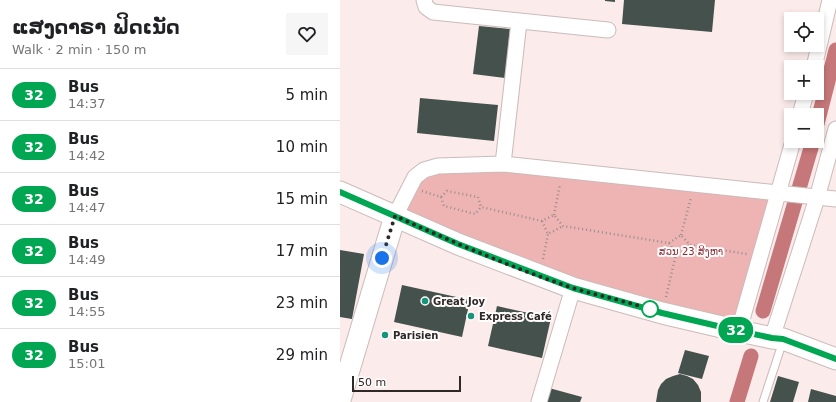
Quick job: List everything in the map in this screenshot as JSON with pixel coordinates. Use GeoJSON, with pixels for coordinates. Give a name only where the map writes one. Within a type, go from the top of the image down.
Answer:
{"type":"FeatureCollection","features":[{"type":"Feature","properties":{"kind":"street"},"geometry":{"type":"LineString","coordinates":[[424,0],[426,7],[433,12],[608,30]]}},
{"type":"Feature","properties":{"kind":"street"},"geometry":{"type":"LineString","coordinates":[[816,60],[830,0]]}},
{"type":"Feature","properties":{"kind":"street"},"geometry":{"type":"LineString","coordinates":[[502,164],[519,22]]}},
{"type":"Feature","properties":{"kind":"street"},"geometry":{"type":"LineString","coordinates":[[777,339],[836,129]]}},
{"type":"Feature","properties":{"kind":"street"},"geometry":{"type":"LineString","coordinates":[[732,329],[760,256],[777,192],[791,148]]}},
{"type":"Feature","properties":{"kind":"street"},"geometry":{"type":"LineString","coordinates":[[340,400],[395,216],[409,186],[415,177],[424,170],[438,166],[502,164],[836,199]]}},
{"type":"Feature","properties":{"kind":"street"},"geometry":{"type":"LineString","coordinates":[[340,192],[458,244],[573,288],[662,313],[777,339],[836,359]]}},
{"type":"Feature","properties":{"kind":"street"},"geometry":{"type":"LineString","coordinates":[[539,402],[573,288]]}},
{"type":"Feature","properties":{"kind":"lane"},"geometry":{"type":"LineString","coordinates":[[763,402],[777,339]]}},
{"type":"Feature","properties":{"kind":"path"},"geometry":{"type":"LineString","coordinates":[[562,171],[554,215],[563,226]]}},
{"type":"Feature","properties":{"kind":"path"},"geometry":{"type":"LineString","coordinates":[[548,234],[563,226],[669,242],[681,235],[694,184]]}},
{"type":"Feature","properties":{"kind":"path"},"geometry":{"type":"LineString","coordinates":[[409,186],[440,197],[444,206],[475,214],[481,207]]}},
{"type":"Feature","properties":{"kind":"path"},"geometry":{"type":"LineString","coordinates":[[440,197],[447,191],[478,197],[481,207]]}},
{"type":"Feature","properties":{"kind":"path"},"geometry":{"type":"LineString","coordinates":[[481,207],[542,221],[554,215]]}},
{"type":"Feature","properties":{"kind":"path"},"geometry":{"type":"LineString","coordinates":[[540,276],[548,234],[542,221]]}},
{"type":"Feature","properties":{"kind":"path"},"geometry":{"type":"LineString","coordinates":[[681,235],[690,246]]}},
{"type":"Feature","properties":{"kind":"path"},"geometry":{"type":"LineString","coordinates":[[662,313],[676,254],[669,242]]}},
{"type":"Feature","properties":{"kind":"path"},"geometry":{"type":"LineString","coordinates":[[676,254],[690,246],[760,256]]}},
{"type":"Feature","properties":{"kind":"green space","name":"ສວນ 23 ສິງຫາ"},"geometry":{"type":"Polygon","coordinates":[[[447,164],[777,192],[739,330],[680,316],[395,216],[417,176],[447,164]]]}},
{"type":"Feature","properties":{"kind":"building"},"geometry":{"type":"Polygon","coordinates":[[[615,0],[615,2],[605,1],[615,0]]]}},
{"type":"Feature","properties":{"kind":"building"},"geometry":{"type":"Polygon","coordinates":[[[624,0],[715,0],[712,32],[622,24],[624,0]]]}},
{"type":"Feature","properties":{"kind":"building"},"geometry":{"type":"Polygon","coordinates":[[[479,26],[510,29],[505,78],[473,74],[479,26]]]}},
{"type":"Feature","properties":{"kind":"building"},"geometry":{"type":"Polygon","coordinates":[[[420,98],[498,105],[494,141],[417,133],[420,98]]]}},
{"type":"Feature","properties":{"kind":"building"},"geometry":{"type":"Polygon","coordinates":[[[340,250],[364,254],[352,319],[340,317],[340,250]]]}},
{"type":"Feature","properties":{"kind":"building"},"geometry":{"type":"Polygon","coordinates":[[[402,285],[470,300],[462,337],[394,322],[402,285]]]}},
{"type":"Feature","properties":{"kind":"building"},"geometry":{"type":"Polygon","coordinates":[[[497,306],[551,318],[542,358],[488,346],[497,306]]]}},
{"type":"Feature","properties":{"kind":"building"},"geometry":{"type":"Polygon","coordinates":[[[685,350],[709,356],[702,379],[678,373],[685,350]]]}},
{"type":"Feature","properties":{"kind":"building"},"geometry":{"type":"Polygon","coordinates":[[[680,374],[693,379],[698,385],[701,392],[701,402],[656,402],[658,390],[661,384],[666,379],[680,374]]]}},
{"type":"Feature","properties":{"kind":"building"},"geometry":{"type":"Polygon","coordinates":[[[778,376],[799,382],[793,402],[770,402],[778,376]]]}},
{"type":"Feature","properties":{"kind":"building"},"geometry":{"type":"Polygon","coordinates":[[[549,388],[582,397],[580,402],[545,402],[549,388]]]}},
{"type":"Feature","properties":{"kind":"building"},"geometry":{"type":"Polygon","coordinates":[[[811,389],[836,396],[836,402],[808,402],[811,389]]]}},
{"type":"Feature","properties":{"kind":"waterway"},"geometry":{"type":"LineString","coordinates":[[821,108],[836,50]]}},
{"type":"Feature","properties":{"kind":"waterway"},"geometry":{"type":"LineString","coordinates":[[763,311],[811,148]]}},
{"type":"Feature","properties":{"kind":"waterway"},"geometry":{"type":"LineString","coordinates":[[737,402],[751,356]]}},
{"type":"Feature","properties":{"kind":"bus line","name":"32"},"geometry":{"type":"LineString","coordinates":[[340,192],[458,244],[573,288],[662,313],[772,338],[783,339],[836,359]]}},
{"type":"Feature","properties":{"kind":"place","name":"Great Joy"},"geometry":{"type":"Point","coordinates":[425,301]}},
{"type":"Feature","properties":{"kind":"place","name":"Express Café"},"geometry":{"type":"Point","coordinates":[471,316]}},
{"type":"Feature","properties":{"kind":"place","name":"Parisien"},"geometry":{"type":"Point","coordinates":[385,335]}},
{"type":"Feature","properties":{"kind":"route"},"geometry":{"type":"LineString","coordinates":[[382,258],[395,216],[458,244],[540,276],[573,288],[650,309]]}}]}
